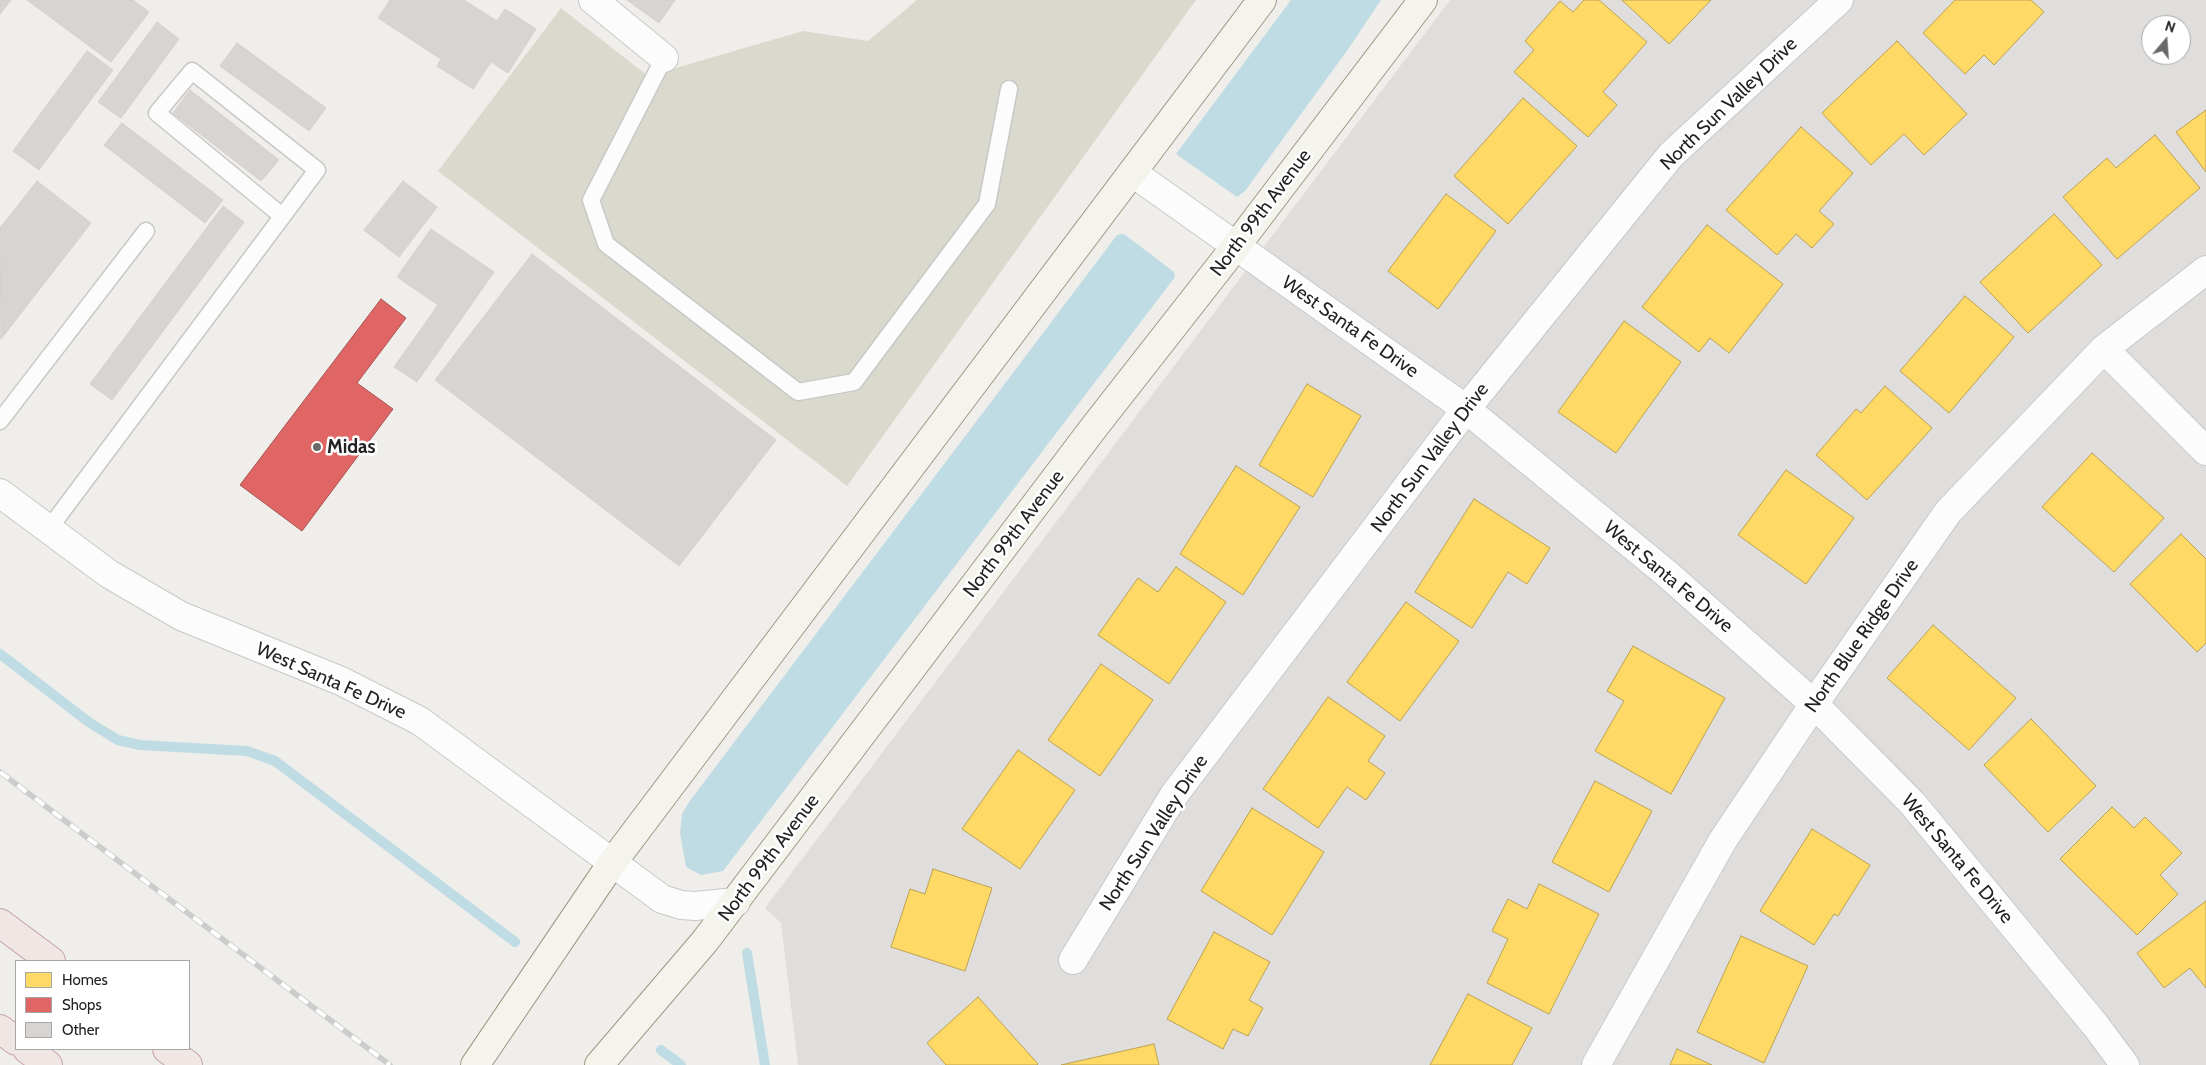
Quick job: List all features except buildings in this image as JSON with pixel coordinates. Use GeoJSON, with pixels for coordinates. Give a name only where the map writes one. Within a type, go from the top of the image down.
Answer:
{"type":"FeatureCollection","features":[{"type":"Feature","properties":{"kind":"highway"},"geometry":{"type":"LineString","coordinates":[[0,923],[50,960]]}},
{"type":"Feature","properties":{"kind":"highway"},"geometry":{"type":"LineString","coordinates":[[0,1029],[15,1040]]}},
{"type":"Feature","properties":{"kind":"highway"},"geometry":{"type":"LineString","coordinates":[[27,1050],[48,1065]]}},
{"type":"Feature","properties":{"kind":"highway"},"geometry":{"type":"LineString","coordinates":[[168,1050],[188,1065]]}},
{"type":"Feature","properties":{"kind":"main road"},"geometry":{"type":"LineString","coordinates":[[475,1065],[612,863],[1262,0]]}},
{"type":"Feature","properties":{"kind":"main road","name":"North 99th Avenue"},"geometry":{"type":"LineString","coordinates":[[599,1065],[736,902],[1095,426],[1236,246],[1423,0]]}},
{"type":"Feature","properties":{"kind":"street"},"geometry":{"type":"LineString","coordinates":[[593,0],[664,58]]}},
{"type":"Feature","properties":{"kind":"street","name":"North Sun Valley Drive"},"geometry":{"type":"LineString","coordinates":[[1073,960],[1174,795],[1466,409],[1672,155],[1839,0]]}},
{"type":"Feature","properties":{"kind":"street","name":"West Santa Fe Drive"},"geometry":{"type":"LineString","coordinates":[[1133,173],[1466,409],[1666,573],[1814,704],[1913,804],[2090,1018],[2125,1065]]}},
{"type":"Feature","properties":{"kind":"street","name":"North Blue Ridge Drive"},"geometry":{"type":"LineString","coordinates":[[1596,1065],[1723,840],[1814,704],[1948,512],[2104,349],[2206,270]]}},
{"type":"Feature","properties":{"kind":"street"},"geometry":{"type":"LineString","coordinates":[[2104,349],[2206,451]]}},
{"type":"Feature","properties":{"kind":"street","name":"West Santa Fe Drive"},"geometry":{"type":"LineString","coordinates":[[0,493],[109,574],[181,616],[341,681],[420,721],[662,899],[680,905],[695,906],[736,902]]}},
{"type":"Feature","properties":{"kind":"lane"},"geometry":{"type":"LineString","coordinates":[[664,58],[591,200],[606,244],[798,392],[854,382],[987,204],[1009,89]]}},
{"type":"Feature","properties":{"kind":"lane"},"geometry":{"type":"LineString","coordinates":[[48,530],[317,170],[192,71],[157,113],[282,216]]}},
{"type":"Feature","properties":{"kind":"lane"},"geometry":{"type":"LineString","coordinates":[[0,421],[146,231]]}},
{"type":"Feature","properties":{"kind":"shaded area"},"geometry":{"type":"Polygon","coordinates":[[[917,0],[1196,0],[847,486],[438,171],[561,8],[648,76],[803,31],[868,41],[917,0]]]}},
{"type":"Feature","properties":{"kind":"shaded area"},"geometry":{"type":"Polygon","coordinates":[[[1450,0],[2206,0],[2206,1065],[798,1065],[781,923],[765,908],[1450,0]]]}},
{"type":"Feature","properties":{"kind":"water"},"geometry":{"type":"Polygon","coordinates":[[[1291,0],[1381,0],[1349,48],[1245,191],[1237,197],[1176,154],[1291,0]]]}},
{"type":"Feature","properties":{"kind":"water"},"geometry":{"type":"Polygon","coordinates":[[[1124,234],[1174,272],[1175,277],[723,871],[701,875],[686,867],[680,833],[682,814],[689,802],[1117,235],[1124,234]]]}},
{"type":"Feature","properties":{"kind":"waterway"},"geometry":{"type":"LineString","coordinates":[[0,654],[90,723],[118,740],[140,745],[247,751],[275,761],[515,942]]}},
{"type":"Feature","properties":{"kind":"waterway"},"geometry":{"type":"LineString","coordinates":[[747,953],[765,1065]]}},
{"type":"Feature","properties":{"kind":"waterway"},"geometry":{"type":"LineString","coordinates":[[661,1050],[681,1065]]}},
{"type":"Feature","properties":{"kind":"railway"},"geometry":{"type":"LineString","coordinates":[[0,772],[390,1065]]}},
{"type":"Feature","properties":{"kind":"place","name":"Midas"},"geometry":{"type":"Point","coordinates":[317,447]}}]}
